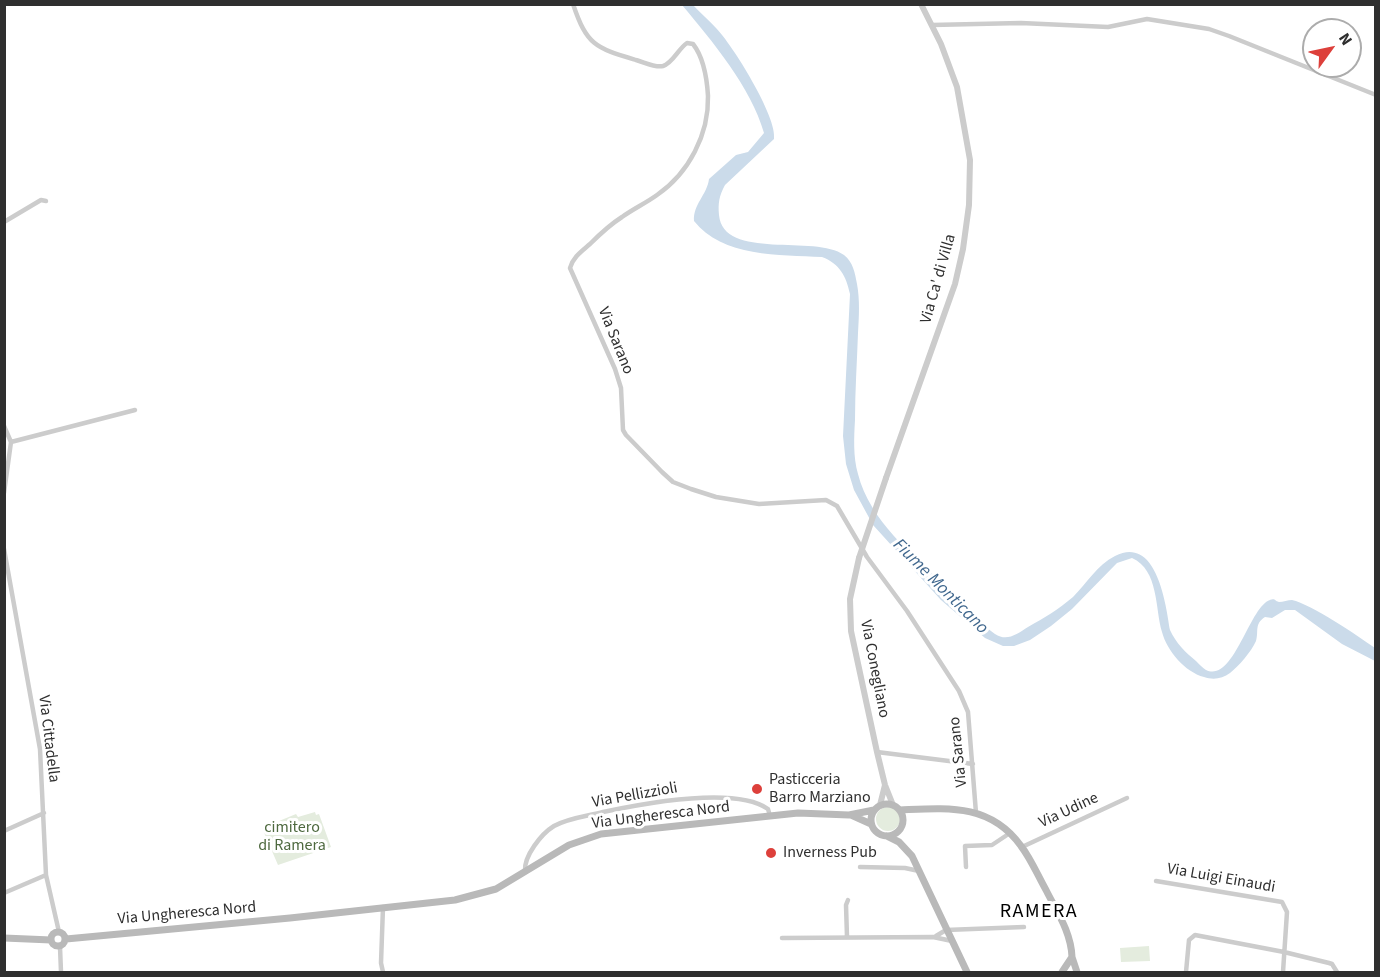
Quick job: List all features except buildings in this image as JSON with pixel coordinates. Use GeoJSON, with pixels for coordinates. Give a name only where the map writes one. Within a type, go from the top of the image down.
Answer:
{"type":"FeatureCollection","features":[{"type":"Feature","properties":{"kind":"main road"},"geometry":{"type":"LineString","coordinates":[[877,807],[893,805],[900,810],[903,820],[900,829],[887,836]]}},
{"type":"Feature","properties":{"kind":"main road","name":"Via Ungheresca Nord"},"geometry":{"type":"LineString","coordinates":[[66,939],[290,918],[466,898],[496,889],[569,845],[602,834],[798,813],[849,814],[877,807]]}},
{"type":"Feature","properties":{"kind":"main road","name":"Via Conegliano"},"geometry":{"type":"LineString","coordinates":[[872,824],[871,819],[877,807]]}},
{"type":"Feature","properties":{"kind":"main road"},"geometry":{"type":"LineString","coordinates":[[900,810],[945,808],[976,813],[994,821],[1010,833],[1022,847],[1064,924],[1077,972]]}},
{"type":"Feature","properties":{"kind":"main road","name":"Via Ungheresca Nord"},"geometry":{"type":"LineString","coordinates":[[849,814],[872,824]]}},
{"type":"Feature","properties":{"kind":"main road"},"geometry":{"type":"LineString","coordinates":[[872,824],[877,832],[904,846],[915,862],[967,972]]}},
{"type":"Feature","properties":{"kind":"main road"},"geometry":{"type":"LineString","coordinates":[[59,932],[66,939],[65,943],[60,946],[55,946],[51,940],[52,935],[59,932]]}},
{"type":"Feature","properties":{"kind":"main road"},"geometry":{"type":"LineString","coordinates":[[4,938],[51,940]]}},
{"type":"Feature","properties":{"kind":"main road"},"geometry":{"type":"LineString","coordinates":[[1062,972],[1072,957]]}},
{"type":"Feature","properties":{"kind":"street","name":"Via Sarano"},"geometry":{"type":"LineString","coordinates":[[573,4],[586,35],[597,47],[610,52],[656,66],[664,66],[671,61],[681,47],[687,43],[693,44],[699,51],[704,66],[708,91],[708,113],[701,138],[681,172],[665,189],[621,217],[572,260],[570,268],[615,369],[621,388],[623,430],[673,482],[691,489],[716,497],[759,504],[826,500],[837,506],[867,557],[907,611],[959,691],[968,712],[976,813]]}},
{"type":"Feature","properties":{"kind":"street","name":"Via Ca' di Villa"},"geometry":{"type":"LineString","coordinates":[[859,558],[953,291],[963,249],[969,205],[970,160],[961,105],[954,76],[921,4]]}},
{"type":"Feature","properties":{"kind":"street"},"geometry":{"type":"LineString","coordinates":[[932,25],[1022,23],[1108,27],[1142,19],[1164,21],[1229,36],[1376,95]]}},
{"type":"Feature","properties":{"kind":"street"},"geometry":{"type":"LineString","coordinates":[[4,222],[41,200],[46,201]]}},
{"type":"Feature","properties":{"kind":"street"},"geometry":{"type":"LineString","coordinates":[[11,442],[135,410]]}},
{"type":"Feature","properties":{"kind":"street"},"geometry":{"type":"LineString","coordinates":[[4,426],[11,442],[4,493]]}},
{"type":"Feature","properties":{"kind":"street","name":"Via Cittadella"},"geometry":{"type":"LineString","coordinates":[[4,549],[40,748],[46,875],[59,932]]}},
{"type":"Feature","properties":{"kind":"street","name":"Via Conegliano"},"geometry":{"type":"LineString","coordinates":[[859,558],[850,599],[851,631],[877,752],[885,785],[893,805]]}},
{"type":"Feature","properties":{"kind":"street"},"geometry":{"type":"LineString","coordinates":[[877,752],[973,764]]}},
{"type":"Feature","properties":{"kind":"street","name":"Via Conegliano"},"geometry":{"type":"LineString","coordinates":[[877,807],[885,785]]}},
{"type":"Feature","properties":{"kind":"street","name":"Via Pellizzioli"},"geometry":{"type":"LineString","coordinates":[[525,872],[525,863],[529,856],[551,828],[562,822],[592,815],[676,800],[721,798],[760,805],[768,809],[770,816]]}},
{"type":"Feature","properties":{"kind":"street","name":"Via Udine"},"geometry":{"type":"LineString","coordinates":[[1022,847],[1127,798]]}},
{"type":"Feature","properties":{"kind":"street"},"geometry":{"type":"LineString","coordinates":[[4,831],[44,813]]}},
{"type":"Feature","properties":{"kind":"street"},"geometry":{"type":"LineString","coordinates":[[966,867],[965,846],[992,845],[1010,833]]}},
{"type":"Feature","properties":{"kind":"street"},"geometry":{"type":"LineString","coordinates":[[905,868],[915,862]]}},
{"type":"Feature","properties":{"kind":"street"},"geometry":{"type":"LineString","coordinates":[[860,867],[919,870]]}},
{"type":"Feature","properties":{"kind":"street"},"geometry":{"type":"LineString","coordinates":[[4,893],[46,875]]}},
{"type":"Feature","properties":{"kind":"street","name":"Via Luigi Einaudi"},"geometry":{"type":"LineString","coordinates":[[1156,881],[1282,902],[1287,912],[1283,972]]}},
{"type":"Feature","properties":{"kind":"street"},"geometry":{"type":"LineString","coordinates":[[847,937],[846,905],[848,900]]}},
{"type":"Feature","properties":{"kind":"street"},"geometry":{"type":"LineString","coordinates":[[383,907],[381,963],[383,972]]}},
{"type":"Feature","properties":{"kind":"street"},"geometry":{"type":"LineString","coordinates":[[933,937],[946,930],[1024,927]]}},
{"type":"Feature","properties":{"kind":"street"},"geometry":{"type":"LineString","coordinates":[[1186,972],[1190,940],[1195,935],[1332,964],[1337,972]]}},
{"type":"Feature","properties":{"kind":"street"},"geometry":{"type":"LineString","coordinates":[[782,938],[933,937],[952,941]]}},
{"type":"Feature","properties":{"kind":"street"},"geometry":{"type":"LineString","coordinates":[[60,946],[61,972]]}},
{"type":"Feature","properties":{"kind":"green space"},"geometry":{"type":"Polygon","coordinates":[[[888,807],[893,808],[899,814],[899,824],[893,830],[888,831],[883,830],[877,824],[876,819],[877,814],[883,808],[888,807]]]}},
{"type":"Feature","properties":{"kind":"green space","name":"cimitero di Ramera"},"geometry":{"type":"Polygon","coordinates":[[[315,812],[316,815],[319,814],[331,847],[278,865],[262,828],[296,814],[298,817],[315,812]]]}},
{"type":"Feature","properties":{"kind":"green space"},"geometry":{"type":"Polygon","coordinates":[[[1149,946],[1150,961],[1121,962],[1120,948],[1149,946]]]}},
{"type":"Feature","properties":{"kind":"water","name":"Fiume Monticano"},"geometry":{"type":"Polygon","coordinates":[[[682,5],[693,5],[723,37],[762,99],[773,129],[774,139],[723,189],[719,200],[719,215],[724,229],[736,238],[753,242],[831,249],[844,255],[850,261],[859,302],[854,440],[856,467],[864,491],[882,522],[894,536],[976,618],[999,636],[1012,636],[1046,617],[1068,601],[1097,569],[1109,560],[1129,552],[1141,555],[1150,564],[1162,590],[1172,635],[1185,651],[1206,670],[1216,671],[1225,666],[1262,606],[1273,599],[1279,602],[1292,600],[1334,621],[1375,648],[1375,661],[1342,644],[1295,610],[1285,610],[1272,618],[1265,617],[1262,620],[1258,625],[1254,645],[1230,673],[1214,679],[1197,674],[1178,660],[1164,639],[1152,581],[1141,564],[1132,558],[1117,563],[1072,609],[1051,626],[1030,640],[1014,646],[1003,646],[985,638],[941,600],[873,525],[854,490],[846,464],[843,436],[850,294],[841,271],[822,257],[770,254],[736,248],[706,233],[694,221],[694,215],[709,179],[736,155],[748,152],[764,133],[750,99],[740,82],[718,49],[682,5]]]}},
{"type":"Feature","properties":{"kind":"place","name":"Pasticceria Barro Marziano"},"geometry":{"type":"Point","coordinates":[757,789]}},
{"type":"Feature","properties":{"kind":"place","name":"Inverness Pub"},"geometry":{"type":"Point","coordinates":[771,853]}},
{"type":"Feature","properties":{"kind":"district","name":"RAMERA"},"geometry":{"type":"Point","coordinates":[1039,913]}}]}
